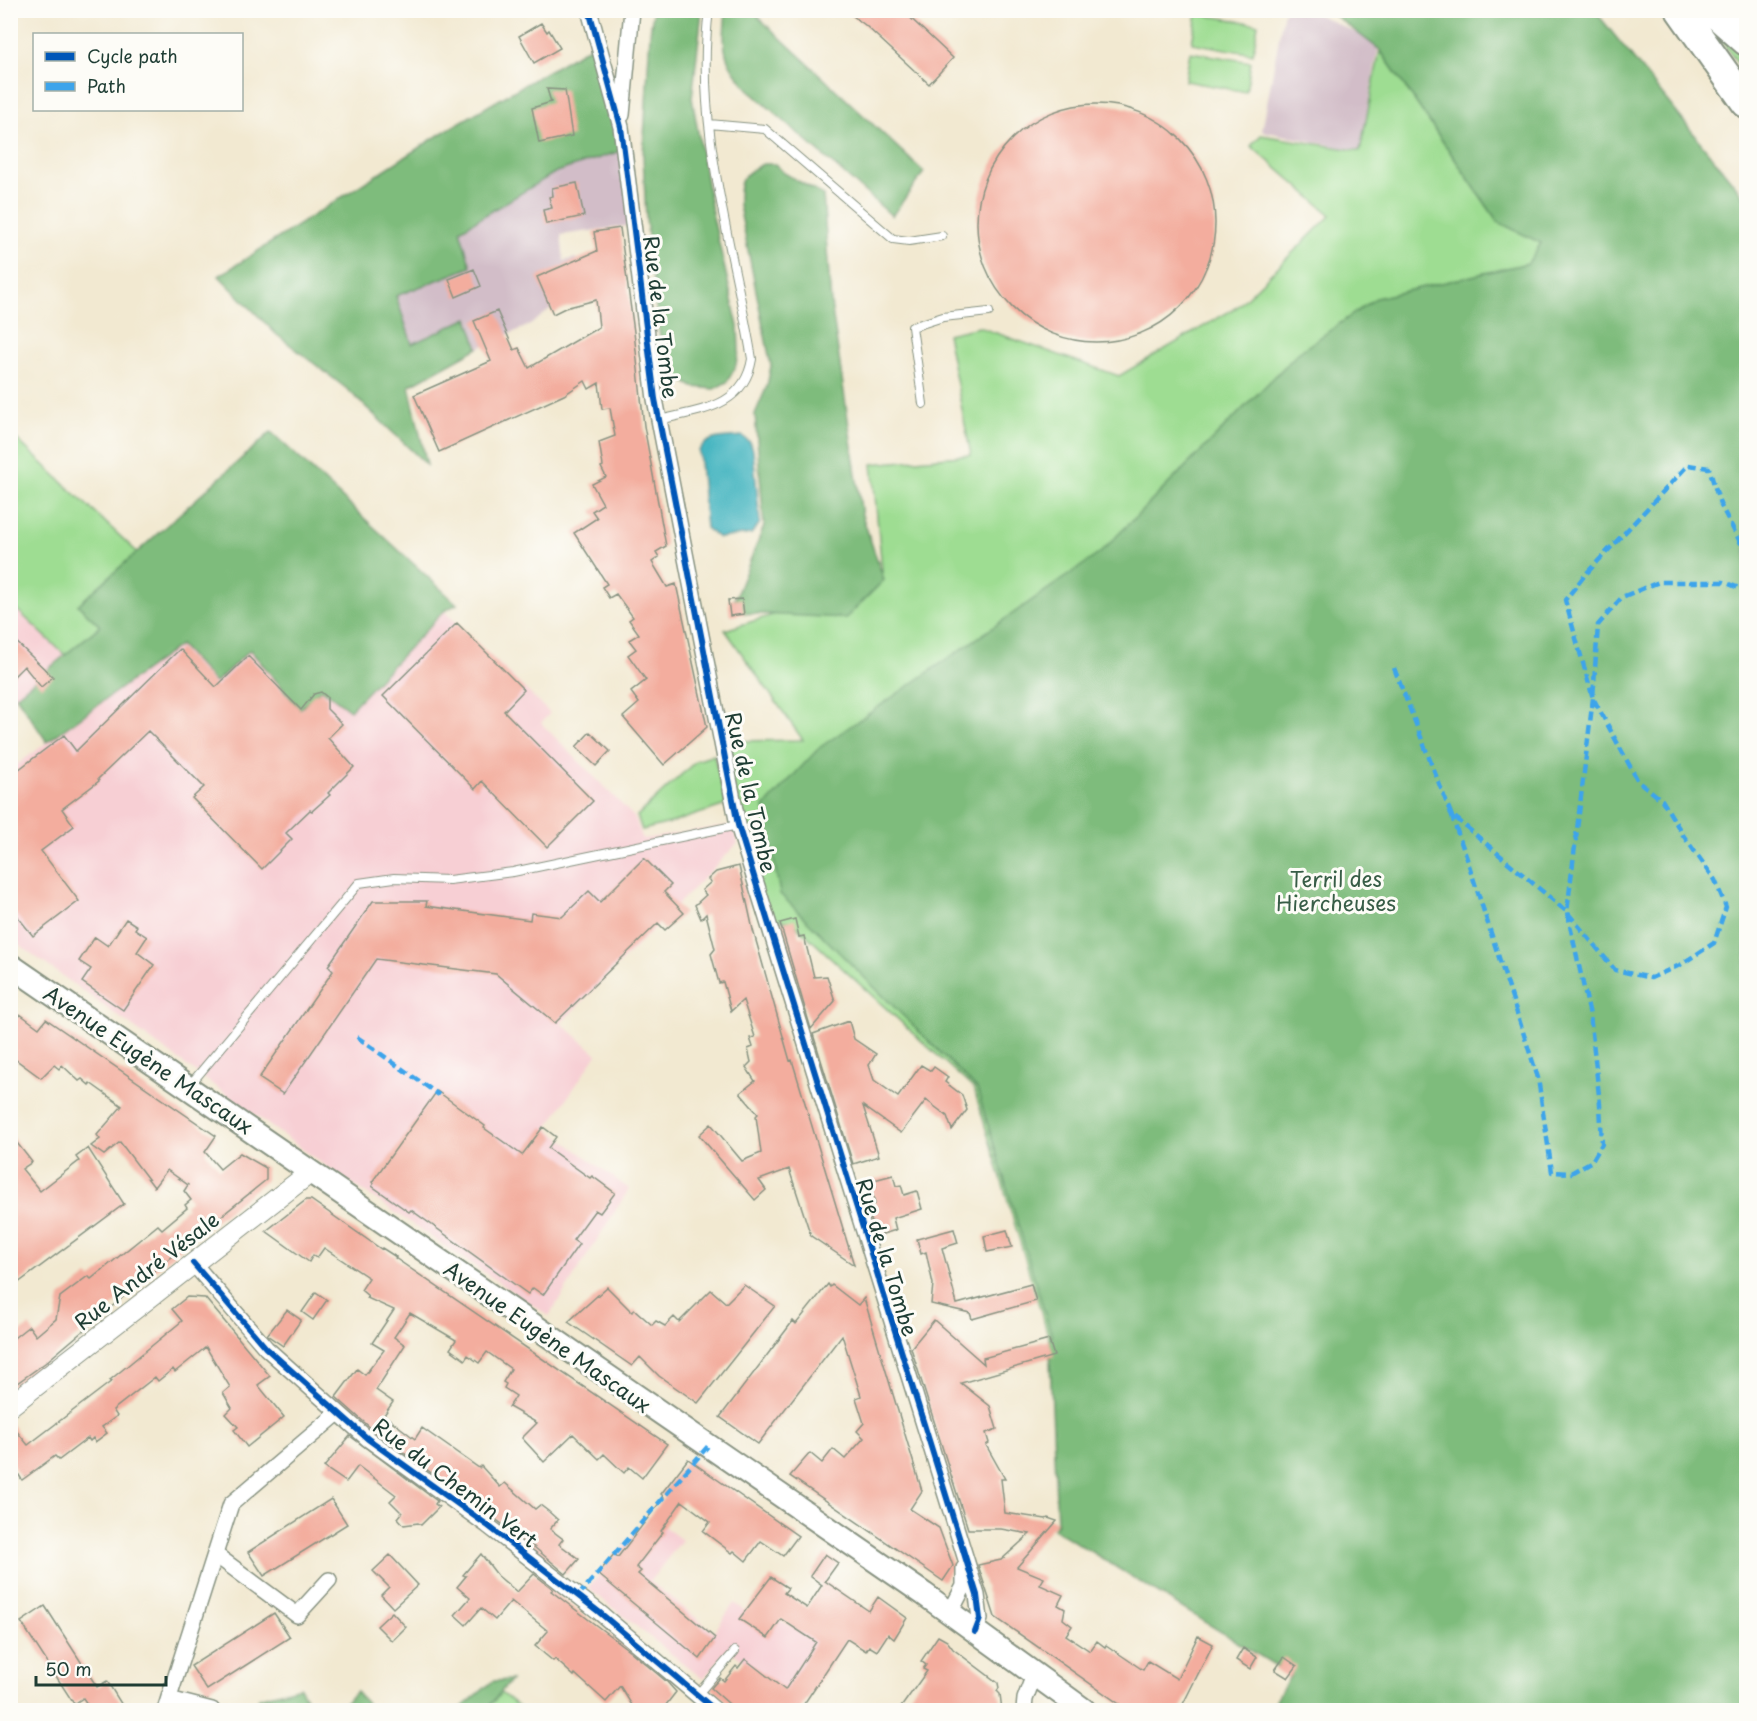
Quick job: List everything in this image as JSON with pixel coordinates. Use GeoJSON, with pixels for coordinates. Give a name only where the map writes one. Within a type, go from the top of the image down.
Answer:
{"type":"FeatureCollection","features":[{"type":"Feature","properties":{"kind":"highway"},"geometry":{"type":"LineString","coordinates":[[1680,10],[1746,103]]}},
{"type":"Feature","properties":{"kind":"highway"},"geometry":{"type":"LineString","coordinates":[[1712,10],[1746,40]]}},
{"type":"Feature","properties":{"kind":"main road","name":"Avenue Eugène Mascaux"},"geometry":{"type":"LineString","coordinates":[[10,965],[950,1613],[1084,1710]]}},
{"type":"Feature","properties":{"kind":"street","name":"Rue de la Tombe"},"geometry":{"type":"LineString","coordinates":[[589,10],[621,127],[659,420],[738,825],[977,1595],[980,1618],[975,1632]]}},
{"type":"Feature","properties":{"kind":"street","name":"Rue de la Tombe"},"geometry":{"type":"LineString","coordinates":[[621,127],[632,10]]}},
{"type":"Feature","properties":{"kind":"street","name":"Rue André Vésale"},"geometry":{"type":"LineString","coordinates":[[10,1406],[311,1172]]}},
{"type":"Feature","properties":{"kind":"street","name":"Rue du Chemin Vert"},"geometry":{"type":"LineString","coordinates":[[193,1263],[266,1348],[368,1439],[487,1525],[585,1601],[715,1710]]}},
{"type":"Feature","properties":{"kind":"street"},"geometry":{"type":"LineString","coordinates":[[212,1710],[167,1705],[231,1504],[338,1413]]}},
{"type":"Feature","properties":{"kind":"street"},"geometry":{"type":"LineString","coordinates":[[216,1555],[297,1615],[329,1580]]}},
{"type":"Feature","properties":{"kind":"street","name":"Rue de la Tombe"},"geometry":{"type":"LineString","coordinates":[[950,1613],[964,1586],[964,1559]]}},
{"type":"Feature","properties":{"kind":"street"},"geometry":{"type":"LineString","coordinates":[[1024,1710],[1025,1699],[1034,1675]]}},
{"type":"Feature","properties":{"kind":"lane"},"geometry":{"type":"LineString","coordinates":[[659,420],[723,403],[738,391],[749,376],[752,359],[710,141],[705,43],[709,10]]}},
{"type":"Feature","properties":{"kind":"lane"},"geometry":{"type":"LineString","coordinates":[[709,124],[765,129],[892,239],[909,241],[942,236]]}},
{"type":"Feature","properties":{"kind":"lane"},"geometry":{"type":"LineString","coordinates":[[923,404],[912,327],[943,316],[989,312]]}},
{"type":"Feature","properties":{"kind":"lane"},"geometry":{"type":"LineString","coordinates":[[188,1087],[359,883],[394,879],[449,880],[513,872],[738,825]]}},
{"type":"Feature","properties":{"kind":"lane"},"geometry":{"type":"LineString","coordinates":[[697,1695],[735,1651]]}},
{"type":"Feature","properties":{"kind":"shaded area"},"geometry":{"type":"Polygon","coordinates":[[[1284,11],[1311,11],[1379,44],[1360,151],[1262,131],[1284,11]]]}},
{"type":"Feature","properties":{"kind":"shaded area"},"geometry":{"type":"Polygon","coordinates":[[[624,150],[633,225],[561,235],[564,261],[576,258],[585,283],[530,325],[478,348],[468,318],[412,345],[396,296],[470,267],[459,230],[556,172],[624,150]]]}},
{"type":"Feature","properties":{"kind":"shaded area"},"geometry":{"type":"Polygon","coordinates":[[[10,604],[65,655],[11,701],[10,701],[10,604]]]}},
{"type":"Feature","properties":{"kind":"shaded area"},"geometry":{"type":"Polygon","coordinates":[[[444,611],[550,713],[541,723],[634,817],[643,839],[731,825],[738,843],[561,1023],[597,1054],[547,1128],[629,1189],[549,1316],[320,1162],[11,939],[11,769],[180,645],[215,683],[250,649],[299,708],[322,689],[350,709],[444,611]]]}},
{"type":"Feature","properties":{"kind":"shaded area"},"geometry":{"type":"Polygon","coordinates":[[[650,1516],[682,1540],[650,1581],[714,1632],[734,1603],[770,1628],[777,1619],[794,1628],[811,1605],[854,1631],[802,1706],[728,1649],[703,1679],[588,1588],[650,1516]]]}},
{"type":"Feature","properties":{"kind":"green space"},"geometry":{"type":"Polygon","coordinates":[[[653,11],[702,11],[692,98],[713,217],[738,326],[739,352],[735,368],[727,382],[714,389],[693,387],[676,377],[665,365],[658,325],[646,219],[643,155],[653,11]]]}},
{"type":"Feature","properties":{"kind":"green space"},"geometry":{"type":"Polygon","coordinates":[[[726,11],[763,11],[758,17],[924,172],[892,216],[741,81],[726,55],[724,37],[726,11]]]}},
{"type":"Feature","properties":{"kind":"green space","name":"Terril des Hiercheuses"},"geometry":{"type":"Polygon","coordinates":[[[1329,11],[1595,11],[1746,199],[1746,1710],[1269,1710],[1291,1675],[1054,1529],[1057,1523],[1049,1338],[1052,1337],[977,1089],[780,894],[764,807],[819,748],[1100,553],[1298,353],[1376,298],[1528,263],[1541,243],[1498,222],[1380,50],[1329,11]]]}},
{"type":"Feature","properties":{"kind":"green space"},"geometry":{"type":"Polygon","coordinates":[[[1197,14],[1258,24],[1253,54],[1192,43],[1197,14]]]}},
{"type":"Feature","properties":{"kind":"green space"},"geometry":{"type":"Polygon","coordinates":[[[1704,15],[1746,54],[1746,76],[1704,15]]]}},
{"type":"Feature","properties":{"kind":"green space"},"geometry":{"type":"Polygon","coordinates":[[[598,42],[624,150],[556,172],[460,230],[471,267],[396,296],[412,344],[468,318],[478,348],[409,386],[427,465],[347,389],[276,334],[219,276],[445,131],[598,42]]]}},
{"type":"Feature","properties":{"kind":"green space"},"geometry":{"type":"Polygon","coordinates":[[[1380,50],[1498,222],[1542,243],[1510,290],[1101,1320],[1049,1338],[974,1089],[792,922],[767,918],[723,749],[737,741],[803,740],[725,630],[883,580],[872,464],[971,455],[947,334],[979,327],[1119,376],[1237,307],[1331,215],[1251,146],[1261,135],[1360,151],[1380,50]]]}},
{"type":"Feature","properties":{"kind":"green space"},"geometry":{"type":"Polygon","coordinates":[[[1190,52],[1251,62],[1246,92],[1185,81],[1190,52]]]}},
{"type":"Feature","properties":{"kind":"green space"},"geometry":{"type":"Polygon","coordinates":[[[763,164],[775,164],[784,173],[823,195],[831,303],[862,515],[884,580],[846,618],[738,613],[734,601],[764,526],[755,414],[767,386],[771,366],[739,205],[742,180],[749,172],[763,164]]]}},
{"type":"Feature","properties":{"kind":"green space"},"geometry":{"type":"Polygon","coordinates":[[[271,432],[457,604],[444,611],[350,710],[322,689],[300,709],[250,650],[215,683],[180,645],[47,742],[16,696],[100,626],[78,605],[271,432]]]}},
{"type":"Feature","properties":{"kind":"green space"},"geometry":{"type":"Polygon","coordinates":[[[10,433],[137,552],[78,605],[100,626],[65,655],[11,604],[10,433]]]}},
{"type":"Feature","properties":{"kind":"green space"},"geometry":{"type":"Polygon","coordinates":[[[714,755],[726,805],[642,830],[637,816],[696,761],[714,755]]]}},
{"type":"Feature","properties":{"kind":"green space"},"geometry":{"type":"Polygon","coordinates":[[[511,1680],[486,1710],[459,1710],[493,1681],[511,1680]]]}},
{"type":"Feature","properties":{"kind":"green space"},"geometry":{"type":"Polygon","coordinates":[[[300,1687],[313,1710],[253,1710],[258,1698],[300,1687]]]}},
{"type":"Feature","properties":{"kind":"green space"},"geometry":{"type":"Polygon","coordinates":[[[356,1692],[373,1710],[337,1710],[356,1692]]]}},
{"type":"Feature","properties":{"kind":"green space"},"geometry":{"type":"Polygon","coordinates":[[[501,1693],[523,1710],[486,1710],[501,1693]]]}},
{"type":"Feature","properties":{"kind":"water"},"geometry":{"type":"Polygon","coordinates":[[[742,436],[750,442],[753,450],[760,523],[751,534],[719,538],[706,528],[699,451],[702,446],[712,440],[742,436]]]}},
{"type":"Feature","properties":{"kind":"building"},"geometry":{"type":"Polygon","coordinates":[[[845,10],[902,10],[953,58],[929,84],[865,25],[845,10]]]}},
{"type":"Feature","properties":{"kind":"building"},"geometry":{"type":"Polygon","coordinates":[[[541,23],[547,32],[549,30],[560,48],[534,63],[519,36],[541,23]]]}},
{"type":"Feature","properties":{"kind":"building"},"geometry":{"type":"Polygon","coordinates":[[[547,89],[565,90],[572,136],[539,143],[532,108],[551,102],[547,89]]]}},
{"type":"Feature","properties":{"kind":"building"},"geometry":{"type":"Polygon","coordinates":[[[1084,104],[1108,104],[1131,109],[1152,118],[1172,131],[1188,147],[1201,167],[1210,188],[1215,223],[1213,246],[1206,269],[1188,299],[1172,315],[1152,328],[1131,337],[1108,342],[1084,342],[1061,337],[1040,328],[1020,315],[1004,299],[991,279],[982,258],[977,235],[977,211],[982,188],[991,167],[1004,147],[1020,131],[1040,118],[1061,109],[1084,104]]]}},
{"type":"Feature","properties":{"kind":"building"},"geometry":{"type":"Polygon","coordinates":[[[577,183],[584,216],[546,224],[543,210],[552,208],[549,197],[553,196],[552,188],[577,183]]]}},
{"type":"Feature","properties":{"kind":"building"},"geometry":{"type":"Polygon","coordinates":[[[620,228],[644,426],[666,546],[656,552],[659,557],[652,562],[667,587],[676,584],[707,727],[664,765],[623,717],[639,703],[631,692],[646,680],[628,655],[636,649],[629,640],[639,634],[629,620],[633,617],[616,594],[609,598],[602,587],[607,584],[574,533],[597,518],[592,511],[603,504],[592,484],[606,477],[601,467],[603,466],[599,442],[615,436],[610,408],[602,409],[599,383],[589,389],[585,381],[564,395],[439,452],[414,395],[491,361],[474,321],[497,311],[514,350],[519,348],[529,368],[599,327],[596,300],[565,308],[553,314],[537,277],[597,251],[594,232],[620,228]]]}},
{"type":"Feature","properties":{"kind":"building"},"geometry":{"type":"Polygon","coordinates":[[[474,269],[481,286],[456,297],[449,279],[474,269]]]}},
{"type":"Feature","properties":{"kind":"building"},"geometry":{"type":"Polygon","coordinates":[[[742,599],[744,614],[730,616],[728,600],[742,599]]]}},
{"type":"Feature","properties":{"kind":"building"},"geometry":{"type":"Polygon","coordinates":[[[457,623],[524,690],[504,711],[593,801],[547,847],[482,781],[475,789],[383,696],[457,623]]]}},
{"type":"Feature","properties":{"kind":"building"},"geometry":{"type":"Polygon","coordinates":[[[10,636],[53,677],[41,687],[24,666],[10,680],[10,636]]]}},
{"type":"Feature","properties":{"kind":"building"},"geometry":{"type":"Polygon","coordinates":[[[180,649],[216,687],[248,656],[301,710],[314,694],[321,692],[327,697],[327,709],[342,724],[328,738],[354,767],[328,793],[330,795],[286,833],[292,839],[262,869],[192,798],[204,787],[148,731],[98,779],[99,781],[62,809],[74,826],[41,851],[79,901],[33,936],[10,907],[10,776],[64,735],[76,751],[180,649]]]}},
{"type":"Feature","properties":{"kind":"building"},"geometry":{"type":"Polygon","coordinates":[[[590,732],[610,751],[596,766],[576,747],[590,732]]]}},
{"type":"Feature","properties":{"kind":"building"},"geometry":{"type":"Polygon","coordinates":[[[644,858],[671,885],[664,892],[684,913],[665,930],[658,923],[555,1023],[496,974],[376,959],[283,1094],[259,1078],[333,971],[328,966],[373,901],[427,901],[426,906],[530,920],[531,913],[562,917],[589,891],[600,902],[644,858]]]}},
{"type":"Feature","properties":{"kind":"building"},"geometry":{"type":"Polygon","coordinates":[[[739,866],[753,930],[790,1061],[792,1060],[854,1265],[811,1236],[789,1169],[759,1180],[766,1190],[755,1200],[699,1135],[711,1124],[742,1161],[761,1153],[756,1116],[758,1114],[740,1093],[755,1081],[746,1067],[751,1062],[748,1049],[753,1047],[750,1038],[755,1037],[743,1000],[731,1011],[723,982],[719,983],[711,954],[715,949],[706,914],[701,919],[695,905],[706,895],[702,890],[711,882],[708,879],[716,872],[739,866]]]}},
{"type":"Feature","properties":{"kind":"building"},"geometry":{"type":"Polygon","coordinates":[[[126,919],[137,926],[135,929],[147,937],[137,952],[154,965],[123,1010],[82,982],[91,969],[79,961],[95,937],[108,946],[126,919]]]}},
{"type":"Feature","properties":{"kind":"building"},"geometry":{"type":"Polygon","coordinates":[[[795,919],[799,937],[804,936],[814,977],[827,976],[835,1001],[811,1029],[780,923],[795,919]]]}},
{"type":"Feature","properties":{"kind":"building"},"geometry":{"type":"Polygon","coordinates":[[[20,1014],[39,1028],[46,1019],[216,1136],[205,1152],[220,1169],[240,1153],[266,1168],[266,1180],[45,1363],[10,1388],[10,1341],[29,1326],[36,1336],[56,1319],[60,1297],[88,1276],[91,1279],[158,1225],[162,1229],[187,1208],[185,1205],[191,1200],[184,1191],[188,1185],[167,1170],[154,1187],[120,1142],[104,1155],[91,1146],[100,1139],[97,1135],[122,1106],[90,1083],[89,1085],[82,1079],[79,1081],[62,1065],[59,1069],[54,1065],[41,1078],[11,1056],[10,1029],[20,1014]]]}},
{"type":"Feature","properties":{"kind":"building"},"geometry":{"type":"Polygon","coordinates":[[[849,1021],[854,1039],[876,1054],[869,1065],[874,1080],[898,1097],[921,1065],[931,1071],[934,1067],[948,1077],[945,1082],[962,1095],[967,1110],[952,1130],[947,1116],[926,1100],[901,1133],[863,1106],[879,1156],[853,1164],[813,1034],[849,1021]]]}},
{"type":"Feature","properties":{"kind":"building"},"geometry":{"type":"Polygon","coordinates":[[[437,1091],[522,1155],[543,1127],[556,1137],[548,1148],[615,1193],[600,1213],[595,1210],[573,1240],[579,1244],[543,1295],[533,1288],[528,1294],[411,1210],[409,1212],[372,1186],[374,1183],[372,1182],[437,1091]]]}},
{"type":"Feature","properties":{"kind":"building"},"geometry":{"type":"Polygon","coordinates":[[[10,1134],[32,1162],[22,1169],[40,1191],[79,1161],[76,1157],[88,1148],[124,1204],[10,1289],[10,1134]]]}},
{"type":"Feature","properties":{"kind":"building"},"geometry":{"type":"Polygon","coordinates":[[[893,1175],[896,1186],[901,1185],[904,1195],[917,1191],[922,1209],[893,1218],[896,1230],[876,1236],[867,1206],[875,1204],[871,1188],[876,1186],[874,1180],[893,1175]]]}},
{"type":"Feature","properties":{"kind":"building"},"geometry":{"type":"Polygon","coordinates":[[[306,1200],[311,1200],[396,1257],[667,1444],[642,1478],[629,1467],[624,1473],[604,1454],[599,1459],[573,1434],[544,1462],[522,1438],[537,1423],[509,1407],[516,1396],[504,1388],[506,1384],[503,1382],[511,1369],[487,1352],[479,1363],[468,1355],[465,1360],[450,1349],[456,1340],[410,1313],[394,1337],[405,1345],[376,1390],[393,1402],[384,1415],[415,1439],[422,1428],[479,1468],[481,1466],[500,1487],[505,1483],[535,1509],[540,1505],[548,1511],[558,1520],[550,1529],[563,1539],[559,1544],[579,1559],[566,1574],[534,1547],[473,1503],[452,1479],[448,1485],[374,1431],[336,1397],[357,1369],[365,1375],[384,1350],[372,1343],[394,1310],[367,1298],[368,1296],[361,1290],[369,1278],[324,1248],[317,1258],[313,1255],[309,1262],[266,1231],[306,1200]]]}},
{"type":"Feature","properties":{"kind":"building"},"geometry":{"type":"Polygon","coordinates":[[[954,1229],[958,1243],[942,1248],[957,1304],[1031,1284],[1036,1301],[972,1319],[970,1313],[931,1304],[933,1284],[926,1252],[921,1254],[917,1239],[954,1229]]]}},
{"type":"Feature","properties":{"kind":"building"},"geometry":{"type":"Polygon","coordinates":[[[1007,1230],[1012,1247],[987,1252],[984,1236],[1007,1230]]]}},
{"type":"Feature","properties":{"kind":"building"},"geometry":{"type":"Polygon","coordinates":[[[828,1284],[858,1305],[864,1298],[922,1491],[910,1509],[939,1528],[953,1566],[943,1581],[790,1476],[810,1453],[822,1463],[833,1449],[845,1459],[864,1438],[857,1431],[864,1423],[856,1398],[861,1396],[842,1335],[758,1444],[720,1417],[793,1321],[796,1324],[828,1284]]]}},
{"type":"Feature","properties":{"kind":"building"},"geometry":{"type":"Polygon","coordinates":[[[744,1285],[775,1306],[698,1403],[659,1376],[640,1357],[632,1366],[568,1322],[607,1287],[632,1312],[635,1310],[652,1325],[656,1321],[665,1326],[674,1317],[679,1322],[711,1290],[726,1303],[744,1285]]]}},
{"type":"Feature","properties":{"kind":"building"},"geometry":{"type":"Polygon","coordinates":[[[316,1292],[327,1300],[313,1320],[302,1312],[316,1292]]]}},
{"type":"Feature","properties":{"kind":"building"},"geometry":{"type":"Polygon","coordinates":[[[187,1297],[205,1298],[270,1376],[258,1385],[284,1417],[247,1447],[234,1430],[238,1427],[226,1414],[232,1408],[223,1393],[230,1387],[206,1347],[175,1372],[173,1369],[158,1381],[155,1377],[113,1410],[117,1416],[102,1427],[107,1433],[95,1442],[93,1438],[90,1441],[88,1438],[59,1460],[55,1456],[22,1480],[10,1461],[10,1423],[28,1445],[112,1381],[110,1380],[182,1321],[172,1309],[187,1297]]]}},
{"type":"Feature","properties":{"kind":"building"},"geometry":{"type":"Polygon","coordinates":[[[287,1310],[301,1320],[283,1346],[267,1335],[287,1310]]]}},
{"type":"Feature","properties":{"kind":"building"},"geometry":{"type":"Polygon","coordinates":[[[934,1320],[984,1364],[983,1358],[1049,1340],[1054,1356],[961,1383],[990,1406],[997,1429],[986,1433],[989,1443],[986,1445],[1005,1479],[1001,1479],[1005,1513],[1057,1521],[1017,1567],[1044,1578],[1040,1585],[1063,1595],[1058,1605],[1065,1609],[1063,1619],[1072,1626],[1066,1635],[1090,1651],[1097,1641],[1143,1670],[1148,1661],[1177,1679],[1198,1636],[1213,1644],[1180,1710],[1128,1710],[995,1617],[978,1565],[1001,1560],[1030,1534],[1001,1529],[968,1529],[911,1348],[934,1320]]]}},
{"type":"Feature","properties":{"kind":"building"},"geometry":{"type":"Polygon","coordinates":[[[350,1436],[437,1501],[435,1504],[439,1507],[421,1525],[418,1523],[404,1525],[398,1518],[402,1513],[390,1501],[396,1495],[358,1466],[346,1482],[324,1467],[350,1436]]]}},
{"type":"Feature","properties":{"kind":"building"},"geometry":{"type":"Polygon","coordinates":[[[688,1459],[798,1536],[783,1556],[761,1541],[746,1561],[703,1531],[710,1522],[682,1501],[661,1531],[663,1532],[636,1567],[641,1571],[638,1574],[715,1638],[700,1659],[598,1574],[614,1554],[618,1557],[664,1497],[661,1494],[688,1459]]]}},
{"type":"Feature","properties":{"kind":"building"},"geometry":{"type":"Polygon","coordinates":[[[331,1499],[347,1524],[264,1576],[248,1552],[331,1499]]]}},
{"type":"Feature","properties":{"kind":"building"},"geometry":{"type":"Polygon","coordinates":[[[481,1554],[498,1576],[517,1592],[534,1574],[553,1589],[551,1591],[667,1682],[676,1692],[662,1710],[635,1710],[620,1686],[606,1702],[575,1674],[574,1676],[555,1659],[553,1661],[535,1646],[548,1631],[511,1601],[495,1620],[481,1608],[466,1625],[455,1615],[470,1598],[457,1587],[466,1576],[463,1575],[481,1554]]]}},
{"type":"Feature","properties":{"kind":"building"},"geometry":{"type":"Polygon","coordinates":[[[825,1554],[838,1563],[825,1581],[869,1611],[878,1597],[907,1618],[894,1639],[888,1634],[877,1651],[869,1646],[866,1651],[847,1639],[800,1710],[736,1710],[711,1688],[720,1678],[724,1681],[745,1659],[785,1690],[816,1642],[781,1619],[768,1638],[739,1619],[771,1577],[788,1588],[784,1593],[807,1608],[822,1585],[810,1576],[825,1554]]]}},
{"type":"Feature","properties":{"kind":"building"},"geometry":{"type":"Polygon","coordinates":[[[390,1555],[418,1585],[393,1608],[381,1595],[389,1587],[373,1571],[390,1555]]]}},
{"type":"Feature","properties":{"kind":"building"},"geometry":{"type":"Polygon","coordinates":[[[45,1606],[97,1687],[107,1681],[125,1710],[91,1710],[83,1698],[74,1704],[21,1622],[45,1606]]]}},
{"type":"Feature","properties":{"kind":"building"},"geometry":{"type":"Polygon","coordinates":[[[392,1612],[406,1627],[392,1641],[377,1626],[392,1612]]]}},
{"type":"Feature","properties":{"kind":"building"},"geometry":{"type":"Polygon","coordinates":[[[274,1613],[290,1637],[207,1690],[191,1666],[274,1613]]]}},
{"type":"Feature","properties":{"kind":"building"},"geometry":{"type":"Polygon","coordinates":[[[938,1636],[998,1683],[997,1691],[1000,1694],[1002,1710],[899,1710],[927,1671],[923,1669],[926,1665],[921,1661],[938,1636]]]}},
{"type":"Feature","properties":{"kind":"building"},"geometry":{"type":"Polygon","coordinates":[[[1243,1648],[1257,1657],[1250,1669],[1236,1660],[1243,1648]]]}},
{"type":"Feature","properties":{"kind":"building"},"geometry":{"type":"Polygon","coordinates":[[[1284,1657],[1297,1666],[1288,1678],[1275,1670],[1284,1657]]]}},
{"type":"Feature","properties":{"kind":"marked path"},"geometry":{"type":"LineString","coordinates":[[1394,668],[1451,814],[1567,912],[1615,970],[1651,978],[1680,965],[1714,943],[1726,907],[1715,880],[1683,835],[1662,800],[1638,781],[1593,698],[1565,600],[1585,575],[1688,465],[1709,468],[1720,504],[1746,553]]}},
{"type":"Feature","properties":{"kind":"marked path"},"geometry":{"type":"LineString","coordinates":[[1451,814],[1538,1078],[1552,1172],[1571,1173],[1592,1161],[1602,1144],[1590,1015],[1567,912],[1593,698],[1598,625],[1622,597],[1659,582],[1724,582],[1746,591]]}},
{"type":"Feature","properties":{"kind":"marked path"},"geometry":{"type":"LineString","coordinates":[[357,1037],[439,1095]]}},
{"type":"Feature","properties":{"kind":"marked path"},"geometry":{"type":"LineString","coordinates":[[578,1596],[708,1446]]}},
{"type":"Feature","properties":{"kind":"cycle path"},"geometry":{"type":"LineString","coordinates":[[589,10],[621,127],[655,399],[738,825],[977,1595],[980,1619],[975,1632]]}},
{"type":"Feature","properties":{"kind":"cycle path"},"geometry":{"type":"LineString","coordinates":[[193,1263],[266,1348],[368,1439],[487,1525],[599,1612],[715,1710]]}}]}
